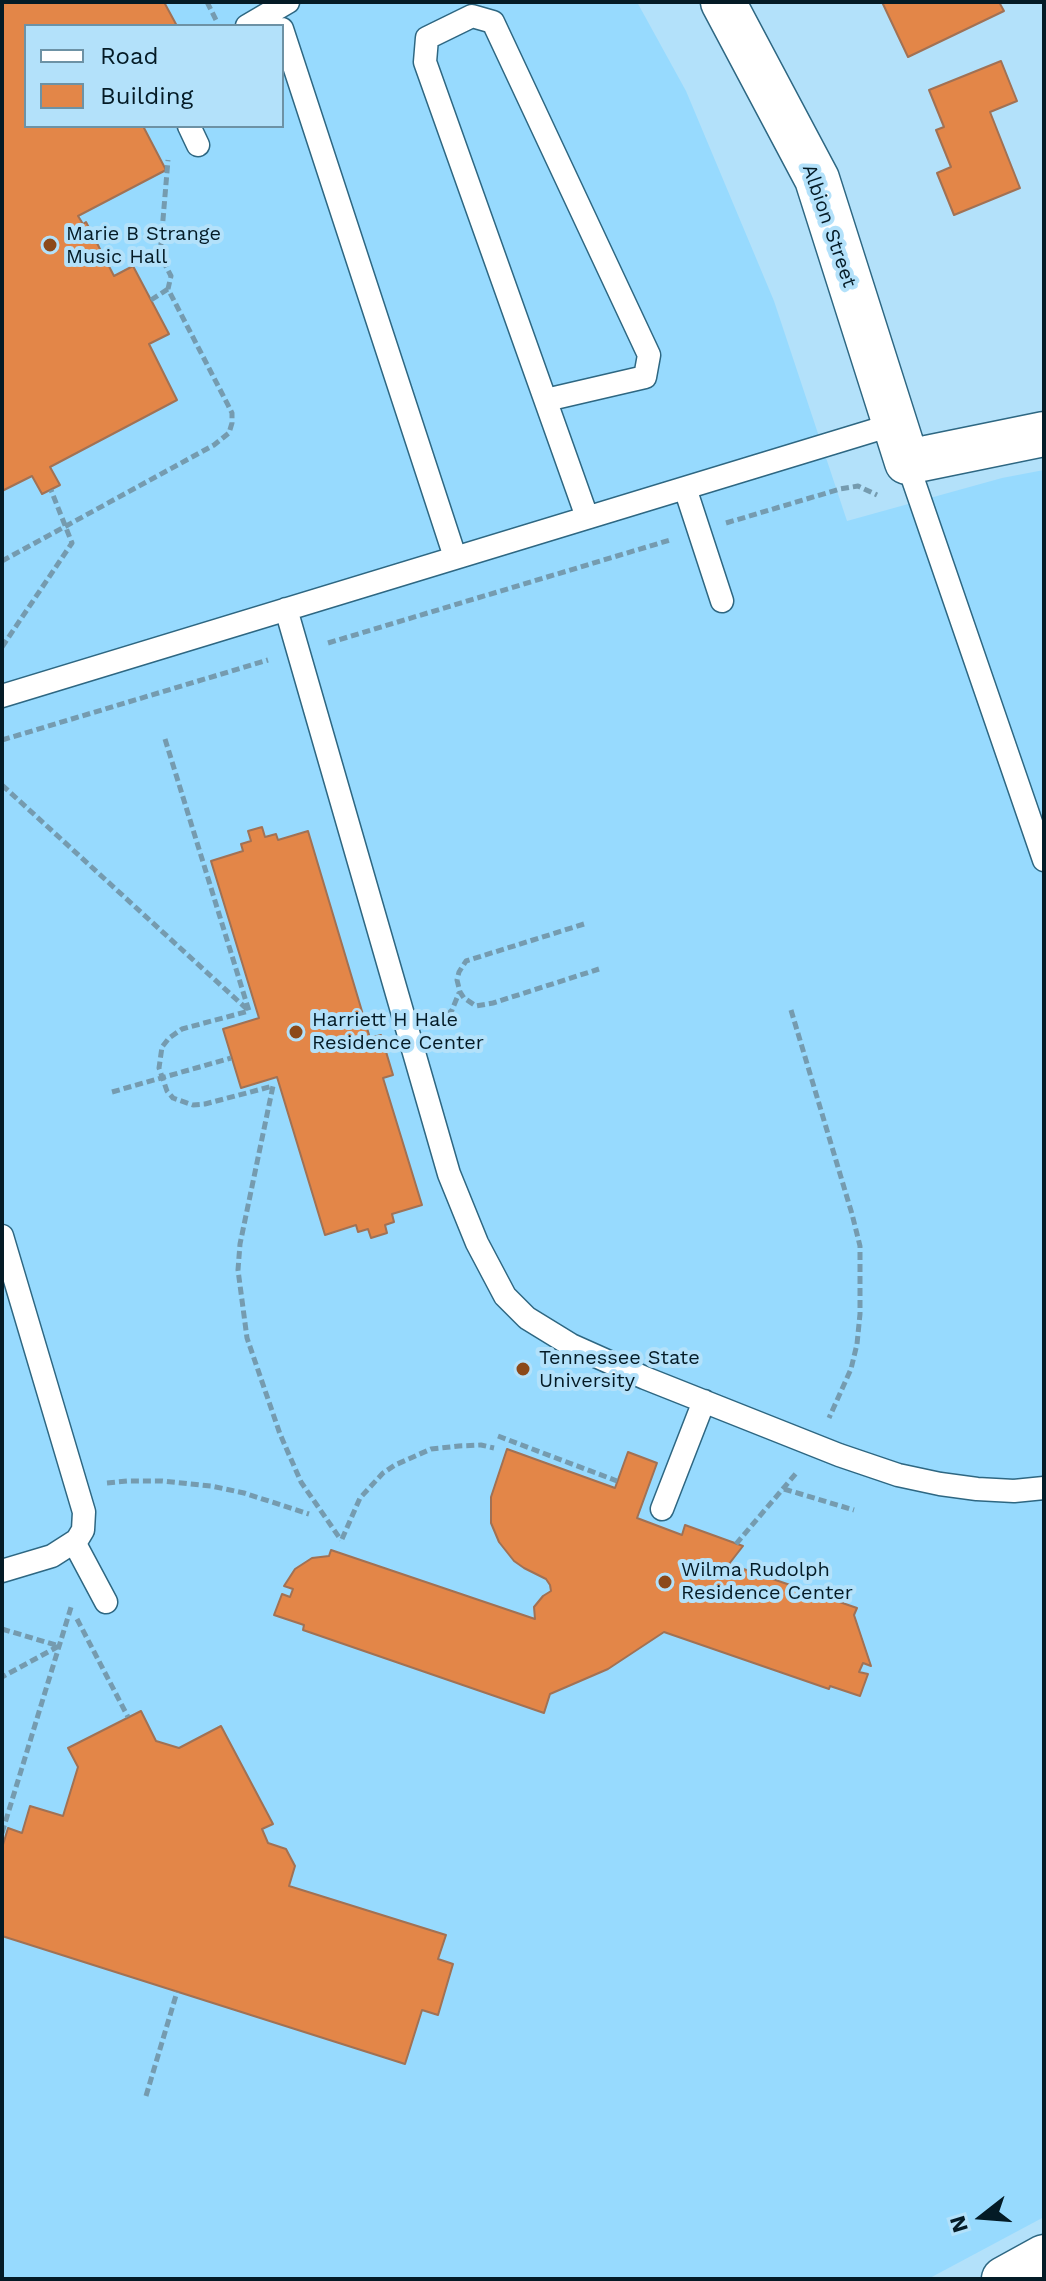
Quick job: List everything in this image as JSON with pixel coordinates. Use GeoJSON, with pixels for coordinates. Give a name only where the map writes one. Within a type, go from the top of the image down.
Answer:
{"type":"FeatureCollection","features":[{"type":"Feature","properties":{"kind":"street","name":"Albion Street"},"geometry":{"type":"LineString","coordinates":[[723,2],[817,179],[901,443]]}},
{"type":"Feature","properties":{"kind":"street"},"geometry":{"type":"LineString","coordinates":[[901,443],[1044,434]]}},
{"type":"Feature","properties":{"kind":"street"},"geometry":{"type":"LineString","coordinates":[[1004,2279],[1044,2257]]}},
{"type":"Feature","properties":{"kind":"lane"},"geometry":{"type":"LineString","coordinates":[[252,24],[280,14]]}},
{"type":"Feature","properties":{"kind":"lane"},"geometry":{"type":"LineString","coordinates":[[546,400],[645,377],[649,355],[493,22],[472,16],[427,38],[425,62],[587,517]]}},
{"type":"Feature","properties":{"kind":"lane"},"geometry":{"type":"LineString","coordinates":[[284,26],[455,557]]}},
{"type":"Feature","properties":{"kind":"lane"},"geometry":{"type":"LineString","coordinates":[[2,696],[685,488],[901,443],[1044,860]]}},
{"type":"Feature","properties":{"kind":"lane"},"geometry":{"type":"LineString","coordinates":[[685,488],[722,601]]}},
{"type":"Feature","properties":{"kind":"lane"},"geometry":{"type":"LineString","coordinates":[[286,609],[449,1174],[477,1243],[505,1296],[527,1318],[571,1345],[645,1378],[898,1475],[977,1489],[1014,1491],[1044,1488]]}},
{"type":"Feature","properties":{"kind":"lane"},"geometry":{"type":"LineString","coordinates":[[2,1236],[84,1512],[83,1530],[74,1542],[52,1556],[2,1571]]}},
{"type":"Feature","properties":{"kind":"lane"},"geometry":{"type":"LineString","coordinates":[[662,1509],[704,1401]]}},
{"type":"Feature","properties":{"kind":"lane"},"geometry":{"type":"LineString","coordinates":[[74,1542],[106,1602]]}},
{"type":"Feature","properties":{"kind":"path"},"geometry":{"type":"LineString","coordinates":[[207,2],[218,24]]}},
{"type":"Feature","properties":{"kind":"path"},"geometry":{"type":"LineString","coordinates":[[2,561],[214,445],[229,433],[232,423],[228,405],[168,289],[171,276],[160,255],[169,162],[165,155],[194,136]]}},
{"type":"Feature","properties":{"kind":"path"},"geometry":{"type":"LineString","coordinates":[[151,300],[168,289]]}},
{"type":"Feature","properties":{"kind":"path"},"geometry":{"type":"LineString","coordinates":[[2,740],[840,489],[858,486],[877,495]]}},
{"type":"Feature","properties":{"kind":"path"},"geometry":{"type":"LineString","coordinates":[[2,647],[72,543],[51,490]]}},
{"type":"Feature","properties":{"kind":"path"},"geometry":{"type":"LineString","coordinates":[[165,739],[249,1011]]}},
{"type":"Feature","properties":{"kind":"path"},"geometry":{"type":"LineString","coordinates":[[2,785],[249,1011]]}},
{"type":"Feature","properties":{"kind":"path"},"geometry":{"type":"LineString","coordinates":[[584,924],[466,961],[459,972],[458,986],[464,998],[476,1006],[599,969]]}},
{"type":"Feature","properties":{"kind":"path"},"geometry":{"type":"LineString","coordinates":[[736,1544],[797,1473],[814,1445],[851,1369],[857,1344],[860,1246],[791,1010]]}},
{"type":"Feature","properties":{"kind":"path"},"geometry":{"type":"LineString","coordinates":[[249,1011],[182,1029],[162,1047],[159,1068],[167,1091],[173,1098],[193,1105],[273,1086],[240,1244],[238,1270],[247,1338],[280,1434],[301,1482],[341,1540],[360,1498],[383,1473],[395,1465],[431,1449],[470,1445],[494,1448]]}},
{"type":"Feature","properties":{"kind":"path"},"geometry":{"type":"LineString","coordinates":[[112,1092],[231,1058]]}},
{"type":"Feature","properties":{"kind":"path"},"geometry":{"type":"LineString","coordinates":[[498,1436],[617,1481]]}},
{"type":"Feature","properties":{"kind":"path"},"geometry":{"type":"LineString","coordinates":[[79,1489],[128,1481],[211,1486],[309,1514]]}},
{"type":"Feature","properties":{"kind":"path"},"geometry":{"type":"LineString","coordinates":[[105,1496],[109,1483]]}},
{"type":"Feature","properties":{"kind":"path"},"geometry":{"type":"LineString","coordinates":[[784,1489],[854,1510]]}},
{"type":"Feature","properties":{"kind":"path"},"geometry":{"type":"LineString","coordinates":[[2,1833],[85,1562]]}},
{"type":"Feature","properties":{"kind":"path"},"geometry":{"type":"LineString","coordinates":[[71,1607],[128,1717]]}},
{"type":"Feature","properties":{"kind":"path"},"geometry":{"type":"LineString","coordinates":[[2,1629],[59,1646]]}},
{"type":"Feature","properties":{"kind":"path"},"geometry":{"type":"LineString","coordinates":[[2,1677],[59,1646]]}},
{"type":"Feature","properties":{"kind":"path"},"geometry":{"type":"LineString","coordinates":[[146,2096],[177,1992]]}},
{"type":"Feature","properties":{"kind":"shaded area","name":"Tennessee State University"},"geometry":{"type":"Polygon","coordinates":[[[2,2],[637,2],[686,91],[774,301],[847,521],[1002,478],[1044,470],[1044,2217],[928,2279],[2,2279],[2,2]]]}},
{"type":"Feature","properties":{"kind":"building","name":"Marie B Strange Music Hall"},"geometry":{"type":"Polygon","coordinates":[[[2,2],[164,2],[176,24],[24,24],[24,128],[144,128],[166,170],[78,216],[83,224],[86,222],[114,276],[133,266],[169,334],[149,344],[177,400],[50,467],[60,485],[42,494],[32,476],[2,491],[2,2]]]}},
{"type":"Feature","properties":{"kind":"building"},"geometry":{"type":"Polygon","coordinates":[[[882,2],[999,2],[1004,11],[908,57],[882,2]]]}},
{"type":"Feature","properties":{"kind":"building"},"geometry":{"type":"Polygon","coordinates":[[[1001,61],[1017,101],[990,112],[1020,188],[954,215],[937,173],[951,167],[936,130],[944,127],[929,90],[1001,61]]]}},
{"type":"Feature","properties":{"kind":"building","name":"Harriett H Hale Residence Center"},"geometry":{"type":"Polygon","coordinates":[[[262,827],[265,837],[276,834],[278,840],[308,831],[370,1038],[381,1035],[393,1075],[383,1078],[422,1205],[392,1214],[394,1222],[385,1225],[387,1233],[371,1238],[368,1229],[358,1232],[356,1225],[325,1235],[277,1077],[241,1088],[223,1029],[259,1018],[211,861],[243,851],[241,844],[251,841],[248,831],[262,827]]]}},
{"type":"Feature","properties":{"kind":"building","name":"Wilma Rudolph Residence Center"},"geometry":{"type":"Polygon","coordinates":[[[507,1449],[615,1488],[628,1452],[657,1463],[637,1518],[682,1535],[685,1525],[743,1546],[729,1564],[857,1608],[854,1615],[871,1666],[863,1663],[859,1672],[868,1674],[860,1696],[830,1686],[829,1689],[664,1632],[608,1669],[550,1694],[544,1713],[303,1630],[304,1625],[274,1615],[282,1594],[290,1597],[293,1589],[284,1586],[295,1569],[312,1558],[329,1556],[331,1550],[535,1619],[534,1607],[551,1591],[550,1585],[546,1579],[514,1561],[499,1542],[491,1523],[491,1497],[507,1449]]]}},
{"type":"Feature","properties":{"kind":"building"},"geometry":{"type":"Polygon","coordinates":[[[141,1711],[156,1741],[179,1748],[221,1726],[273,1824],[262,1829],[268,1843],[286,1849],[295,1866],[289,1886],[446,1935],[438,1959],[453,1964],[438,2015],[422,2010],[405,2064],[2,1936],[2,1848],[8,1828],[22,1833],[30,1806],[63,1816],[78,1767],[68,1748],[141,1711]]]}},
{"type":"Feature","properties":{"kind":"place","name":"Marie B Strange Music Hall"},"geometry":{"type":"Point","coordinates":[50,245]}},
{"type":"Feature","properties":{"kind":"place","name":"Harriett H Hale Residence Center"},"geometry":{"type":"Point","coordinates":[296,1032]}},
{"type":"Feature","properties":{"kind":"place","name":"Tennessee State University"},"geometry":{"type":"Point","coordinates":[523,1369]}},
{"type":"Feature","properties":{"kind":"place","name":"Wilma Rudolph Residence Center"},"geometry":{"type":"Point","coordinates":[665,1582]}}]}
